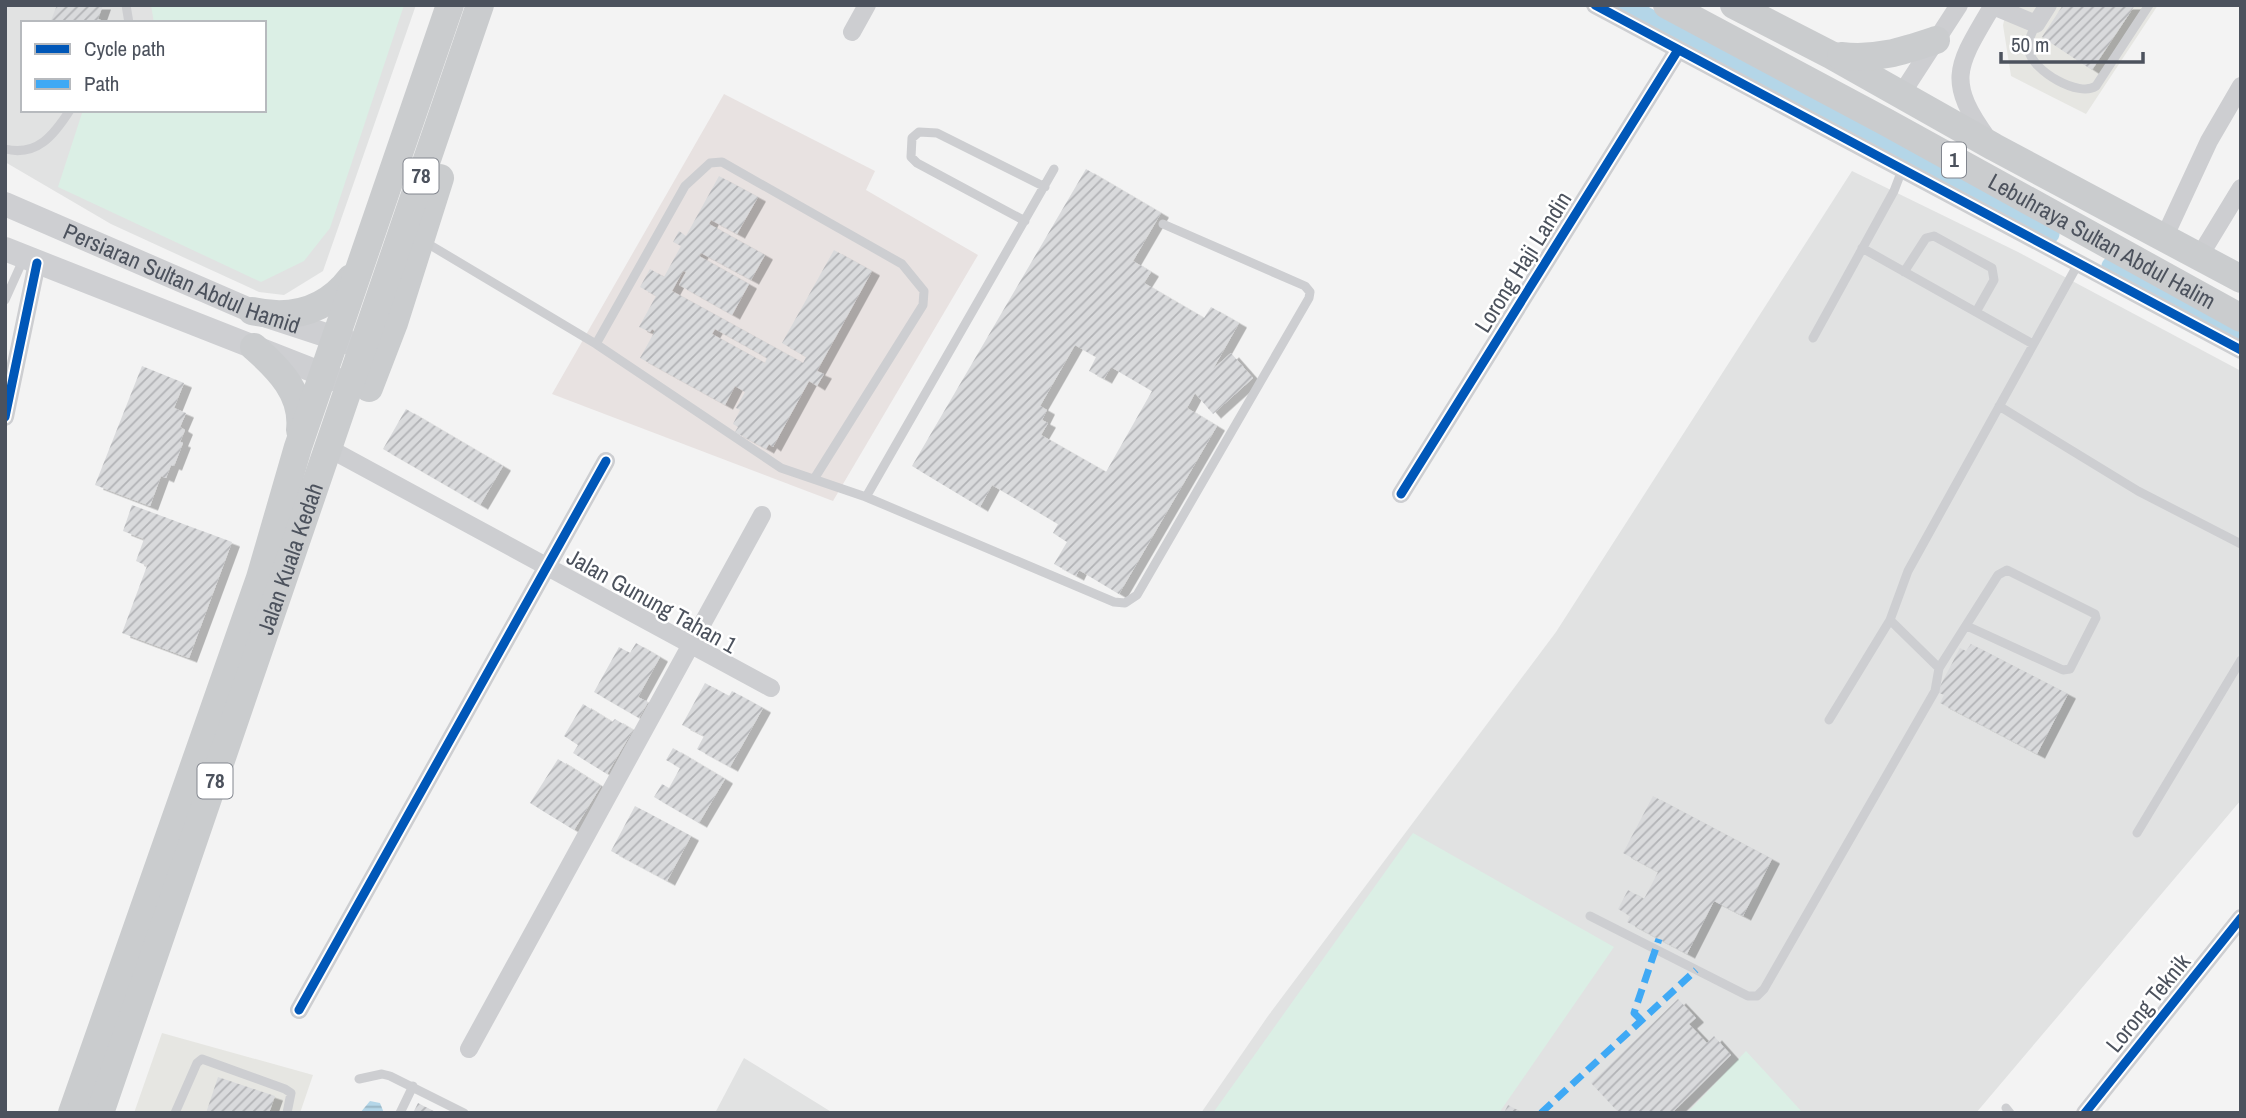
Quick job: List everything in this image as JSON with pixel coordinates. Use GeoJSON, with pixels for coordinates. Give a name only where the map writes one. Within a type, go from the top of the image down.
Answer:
{"type":"FeatureCollection","features":[{"type":"Feature","properties":{"kind":"main road","name":"Jalan Kuala Kedah"},"geometry":{"type":"LineString","coordinates":[[72,1113],[260,578],[298,447],[334,337],[450,5]]}},
{"type":"Feature","properties":{"kind":"main road","name":"Jalan Kuala Kedah"},"geometry":{"type":"LineString","coordinates":[[100,1113],[330,449],[480,5]]}},
{"type":"Feature","properties":{"kind":"main road","name":"Lebuhraya Sultan Abdul Halim"},"geometry":{"type":"LineString","coordinates":[[1667,5],[1886,122],[2241,318]]}},
{"type":"Feature","properties":{"kind":"main road","name":"Lebuhraya Sultan Abdul Halim"},"geometry":{"type":"LineString","coordinates":[[1734,5],[1831,54],[1994,147],[2241,279]]}},
{"type":"Feature","properties":{"kind":"main road"},"geometry":{"type":"LineString","coordinates":[[1831,54],[1868,59],[1892,55],[1936,40]]}},
{"type":"Feature","properties":{"kind":"main road"},"geometry":{"type":"LineString","coordinates":[[330,449],[368,389],[421,240],[447,156],[444,107]]}},
{"type":"Feature","properties":{"kind":"main road","name":"Persiaran Sultan Abdul Hamid"},"geometry":{"type":"LineString","coordinates":[[5,204],[252,310],[363,347]]}},
{"type":"Feature","properties":{"kind":"main road","name":"Persiaran Sultan Abdul Hamid"},"geometry":{"type":"LineString","coordinates":[[22,256],[351,385]]}},
{"type":"Feature","properties":{"kind":"main road"},"geometry":{"type":"LineString","coordinates":[[252,310],[292,315],[311,310],[344,287],[356,271]]}},
{"type":"Feature","properties":{"kind":"main road"},"geometry":{"type":"LineString","coordinates":[[254,348],[287,380],[297,401],[300,424],[298,447]]}},
{"type":"Feature","properties":{"kind":"street"},"geometry":{"type":"LineString","coordinates":[[852,32],[867,5]]}},
{"type":"Feature","properties":{"kind":"street"},"geometry":{"type":"LineString","coordinates":[[1595,5],[2241,350]]}},
{"type":"Feature","properties":{"kind":"street"},"geometry":{"type":"LineString","coordinates":[[1902,93],[1959,5]]}},
{"type":"Feature","properties":{"kind":"street"},"geometry":{"type":"LineString","coordinates":[[1994,147],[1968,111],[1958,80],[1966,52],[1993,6],[2036,24],[2048,5]]}},
{"type":"Feature","properties":{"kind":"street","name":"Lorong Haji Landin"},"geometry":{"type":"LineString","coordinates":[[1401,494],[1678,50]]}},
{"type":"Feature","properties":{"kind":"street"},"geometry":{"type":"LineString","coordinates":[[2164,238],[2209,141],[2241,86]]}},
{"type":"Feature","properties":{"kind":"street"},"geometry":{"type":"LineString","coordinates":[[2199,257],[2241,187]]}},
{"type":"Feature","properties":{"kind":"street"},"geometry":{"type":"LineString","coordinates":[[2074,262],[2085,234]]}},
{"type":"Feature","properties":{"kind":"street"},"geometry":{"type":"LineString","coordinates":[[5,417],[22,256]]}},
{"type":"Feature","properties":{"kind":"street","name":"Jalan Gunung Tahan 1"},"geometry":{"type":"LineString","coordinates":[[330,449],[771,688]]}},
{"type":"Feature","properties":{"kind":"street"},"geometry":{"type":"LineString","coordinates":[[299,1010],[606,461]]}},
{"type":"Feature","properties":{"kind":"street"},"geometry":{"type":"LineString","coordinates":[[468,1049],[762,515]]}},
{"type":"Feature","properties":{"kind":"street","name":"Lorong Teknik"},"geometry":{"type":"LineString","coordinates":[[2085,1113],[2241,918]]}},
{"type":"Feature","properties":{"kind":"lane"},"geometry":{"type":"LineString","coordinates":[[2036,24],[2029,40],[2032,61],[2043,71],[2067,84],[2089,91],[2096,86],[2149,5]]}},
{"type":"Feature","properties":{"kind":"lane"},"geometry":{"type":"LineString","coordinates":[[5,149],[19,153],[37,148],[56,131],[69,112]]}},
{"type":"Feature","properties":{"kind":"lane"},"geometry":{"type":"LineString","coordinates":[[1025,221],[917,163],[911,157],[909,147],[912,138],[928,130],[937,133],[1045,187]]}},
{"type":"Feature","properties":{"kind":"lane"},"geometry":{"type":"LineString","coordinates":[[596,344],[685,186],[710,163],[722,162],[902,264],[924,291],[923,305],[814,478]]}},
{"type":"Feature","properties":{"kind":"lane"},"geometry":{"type":"LineString","coordinates":[[866,497],[1054,169]]}},
{"type":"Feature","properties":{"kind":"lane"},"geometry":{"type":"LineString","coordinates":[[1813,338],[1902,170]]}},
{"type":"Feature","properties":{"kind":"lane"},"geometry":{"type":"LineString","coordinates":[[421,240],[596,344],[781,468],[866,497],[1114,602],[1125,603],[1137,595],[1310,292],[1305,286],[1163,224]]}},
{"type":"Feature","properties":{"kind":"lane"},"geometry":{"type":"LineString","coordinates":[[1904,272],[1926,238],[1934,236],[1992,268],[1994,280],[1976,312]]}},
{"type":"Feature","properties":{"kind":"lane"},"geometry":{"type":"LineString","coordinates":[[1862,248],[2033,344]]}},
{"type":"Feature","properties":{"kind":"lane"},"geometry":{"type":"LineString","coordinates":[[5,300],[22,256]]}},
{"type":"Feature","properties":{"kind":"lane"},"geometry":{"type":"LineString","coordinates":[[1829,720],[1890,620],[1908,571],[2033,344],[2074,262]]}},
{"type":"Feature","properties":{"kind":"lane"},"geometry":{"type":"LineString","coordinates":[[1999,406],[2138,491],[2241,544]]}},
{"type":"Feature","properties":{"kind":"lane"},"geometry":{"type":"LineString","coordinates":[[1590,916],[1748,996],[1757,996],[1765,989],[1935,691],[1938,668],[1998,575],[2007,570],[2095,614],[2096,618],[2070,669],[2063,670],[1967,626]]}},
{"type":"Feature","properties":{"kind":"lane"},"geometry":{"type":"LineString","coordinates":[[1890,620],[1938,668]]}},
{"type":"Feature","properties":{"kind":"lane"},"geometry":{"type":"LineString","coordinates":[[2137,833],[2241,660]]}},
{"type":"Feature","properties":{"kind":"lane"},"geometry":{"type":"LineString","coordinates":[[175,1113],[197,1063],[202,1059],[285,1089],[291,1093],[292,1100],[287,1113]]}},
{"type":"Feature","properties":{"kind":"lane"},"geometry":{"type":"LineString","coordinates":[[359,1079],[382,1074],[413,1086],[464,1113]]}},
{"type":"Feature","properties":{"kind":"lane"},"geometry":{"type":"LineString","coordinates":[[400,1113],[413,1086]]}},
{"type":"Feature","properties":{"kind":"shaded area"},"geometry":{"type":"Polygon","coordinates":[[[5,5],[416,5],[323,271],[284,295],[259,292],[111,224],[5,162],[5,5]]]}},
{"type":"Feature","properties":{"kind":"shaded area"},"geometry":{"type":"Polygon","coordinates":[[[2008,5],[2158,5],[2086,114],[2011,76],[2003,25],[2008,5]]]}},
{"type":"Feature","properties":{"kind":"shaded area"},"geometry":{"type":"Polygon","coordinates":[[[724,94],[875,171],[866,190],[978,255],[833,501],[552,394],[724,94]]]}},
{"type":"Feature","properties":{"kind":"shaded area"},"geometry":{"type":"Polygon","coordinates":[[[1852,171],[2018,252],[2241,371],[2241,800],[1976,1113],[1201,1113],[1268,1016],[1556,632],[1852,171]]]}},
{"type":"Feature","properties":{"kind":"shaded area"},"geometry":{"type":"Polygon","coordinates":[[[162,1033],[313,1075],[300,1113],[134,1113],[162,1033]]]}},
{"type":"Feature","properties":{"kind":"shaded area"},"geometry":{"type":"Polygon","coordinates":[[[744,1058],[833,1113],[715,1113],[744,1058]]]}},
{"type":"Feature","properties":{"kind":"green space"},"geometry":{"type":"Polygon","coordinates":[[[151,5],[404,5],[330,228],[304,261],[261,282],[58,187],[82,112],[266,112],[266,21],[154,21],[151,5]]]}},
{"type":"Feature","properties":{"kind":"green space"},"geometry":{"type":"Polygon","coordinates":[[[1413,833],[1614,947],[1499,1113],[1213,1113],[1413,833]]]}},
{"type":"Feature","properties":{"kind":"green space"},"geometry":{"type":"Polygon","coordinates":[[[1746,1051],[1803,1113],[1687,1113],[1746,1051]]]}},
{"type":"Feature","properties":{"kind":"water"},"geometry":{"type":"Polygon","coordinates":[[[370,1101],[380,1103],[384,1113],[360,1113],[370,1101]]]}},
{"type":"Feature","properties":{"kind":"building"},"geometry":{"type":"Polygon","coordinates":[[[57,5],[103,5],[98,19],[104,21],[51,21],[57,5]]]}},
{"type":"Feature","properties":{"kind":"building"},"geometry":{"type":"Polygon","coordinates":[[[2063,5],[2135,5],[2092,70],[2042,37],[2063,5]]]}},
{"type":"Feature","properties":{"kind":"building"},"geometry":{"type":"Polygon","coordinates":[[[1086,169],[1161,213],[1133,261],[1151,272],[1144,283],[1204,318],[1211,307],[1239,323],[1213,369],[1231,353],[1253,378],[1213,414],[1195,393],[1187,408],[1217,426],[1119,594],[1079,570],[1076,576],[1054,564],[1067,542],[1053,533],[1058,524],[992,485],[980,507],[912,466],[1086,169]],[[1075,345],[1040,406],[1047,410],[1042,420],[1048,423],[1041,435],[1106,472],[1152,391],[1111,367],[1104,379],[1089,371],[1096,357],[1075,345]]]}},
{"type":"Feature","properties":{"kind":"building"},"geometry":{"type":"Polygon","coordinates":[[[719,176],[758,197],[737,234],[711,220],[709,224],[765,255],[751,280],[701,253],[699,256],[749,284],[732,315],[679,285],[686,272],[683,271],[672,291],[803,363],[806,357],[782,343],[834,250],[872,271],[817,371],[824,374],[817,386],[809,381],[773,447],[769,444],[766,449],[735,432],[738,427],[733,424],[740,410],[736,408],[745,392],[735,386],[725,405],[640,358],[655,331],[652,329],[650,332],[639,327],[656,296],[640,287],[650,269],[664,277],[681,246],[673,242],[679,231],[686,236],[719,176]],[[715,329],[712,334],[765,363],[767,358],[715,329]]]}},
{"type":"Feature","properties":{"kind":"building"},"geometry":{"type":"Polygon","coordinates":[[[142,366],[184,383],[174,408],[186,413],[180,427],[185,430],[180,442],[183,443],[166,478],[161,476],[150,506],[95,485],[142,366]]]}},
{"type":"Feature","properties":{"kind":"building"},"geometry":{"type":"Polygon","coordinates":[[[406,409],[503,466],[480,505],[383,449],[406,409]]]}},
{"type":"Feature","properties":{"kind":"building"},"geometry":{"type":"Polygon","coordinates":[[[132,505],[232,542],[189,658],[122,633],[147,566],[136,561],[144,539],[123,531],[132,505]]]}},
{"type":"Feature","properties":{"kind":"building"},"geometry":{"type":"Polygon","coordinates":[[[636,643],[660,657],[638,697],[648,702],[639,718],[594,692],[619,647],[630,653],[636,643]]]}},
{"type":"Feature","properties":{"kind":"building"},"geometry":{"type":"Polygon","coordinates":[[[1971,644],[2068,694],[2037,754],[1940,703],[1944,695],[1937,692],[1960,648],[1966,651],[1971,644]]]}},
{"type":"Feature","properties":{"kind":"building"},"geometry":{"type":"Polygon","coordinates":[[[705,683],[729,696],[732,691],[763,708],[730,767],[697,749],[704,736],[682,725],[705,683]]]}},
{"type":"Feature","properties":{"kind":"building"},"geometry":{"type":"Polygon","coordinates":[[[583,704],[612,722],[615,719],[633,730],[607,774],[573,753],[578,745],[564,736],[583,704]]]}},
{"type":"Feature","properties":{"kind":"building"},"geometry":{"type":"Polygon","coordinates":[[[673,748],[725,779],[699,823],[654,797],[662,784],[669,788],[680,768],[666,760],[673,748]]]}},
{"type":"Feature","properties":{"kind":"building"},"geometry":{"type":"Polygon","coordinates":[[[558,759],[601,786],[574,830],[530,803],[558,759]]]}},
{"type":"Feature","properties":{"kind":"building"},"geometry":{"type":"Polygon","coordinates":[[[1653,796],[1772,859],[1743,916],[1714,901],[1687,954],[1627,922],[1630,916],[1618,909],[1628,890],[1644,899],[1658,872],[1623,853],[1653,796]]]}},
{"type":"Feature","properties":{"kind":"building"},"geometry":{"type":"Polygon","coordinates":[[[635,806],[691,836],[667,881],[611,851],[635,806]]]}},
{"type":"Feature","properties":{"kind":"building"},"geometry":{"type":"Polygon","coordinates":[[[1678,999],[1696,1018],[1689,1024],[1707,1043],[1714,1036],[1731,1055],[1672,1113],[1619,1113],[1591,1083],[1678,999]]]}},
{"type":"Feature","properties":{"kind":"building"},"geometry":{"type":"Polygon","coordinates":[[[218,1077],[275,1096],[269,1113],[206,1113],[218,1077]]]}},
{"type":"Feature","properties":{"kind":"building"},"geometry":{"type":"Polygon","coordinates":[[[418,1103],[437,1113],[413,1113],[418,1103]]]}},
{"type":"Feature","properties":{"kind":"building"},"geometry":{"type":"Polygon","coordinates":[[[1508,1105],[1523,1113],[1504,1113],[1508,1105]]]}},
{"type":"Feature","properties":{"kind":"waterway"},"geometry":{"type":"LineString","coordinates":[[1625,5],[2050,234]]}},
{"type":"Feature","properties":{"kind":"waterway"},"geometry":{"type":"LineString","coordinates":[[2111,266],[2241,338]]}},
{"type":"Feature","properties":{"kind":"marked path"},"geometry":{"type":"LineString","coordinates":[[1641,1020],[1634,1013],[1659,939]]}},
{"type":"Feature","properties":{"kind":"marked path"},"geometry":{"type":"LineString","coordinates":[[1541,1113],[1696,970]]}},
{"type":"Feature","properties":{"kind":"cycle path"},"geometry":{"type":"LineString","coordinates":[[1595,5],[2241,350]]}},
{"type":"Feature","properties":{"kind":"cycle path"},"geometry":{"type":"LineString","coordinates":[[1401,494],[1678,50]]}},
{"type":"Feature","properties":{"kind":"cycle path"},"geometry":{"type":"LineString","coordinates":[[5,417],[37,263]]}},
{"type":"Feature","properties":{"kind":"cycle path"},"geometry":{"type":"LineString","coordinates":[[299,1010],[606,461]]}},
{"type":"Feature","properties":{"kind":"cycle path"},"geometry":{"type":"LineString","coordinates":[[2085,1113],[2241,918]]}}]}
